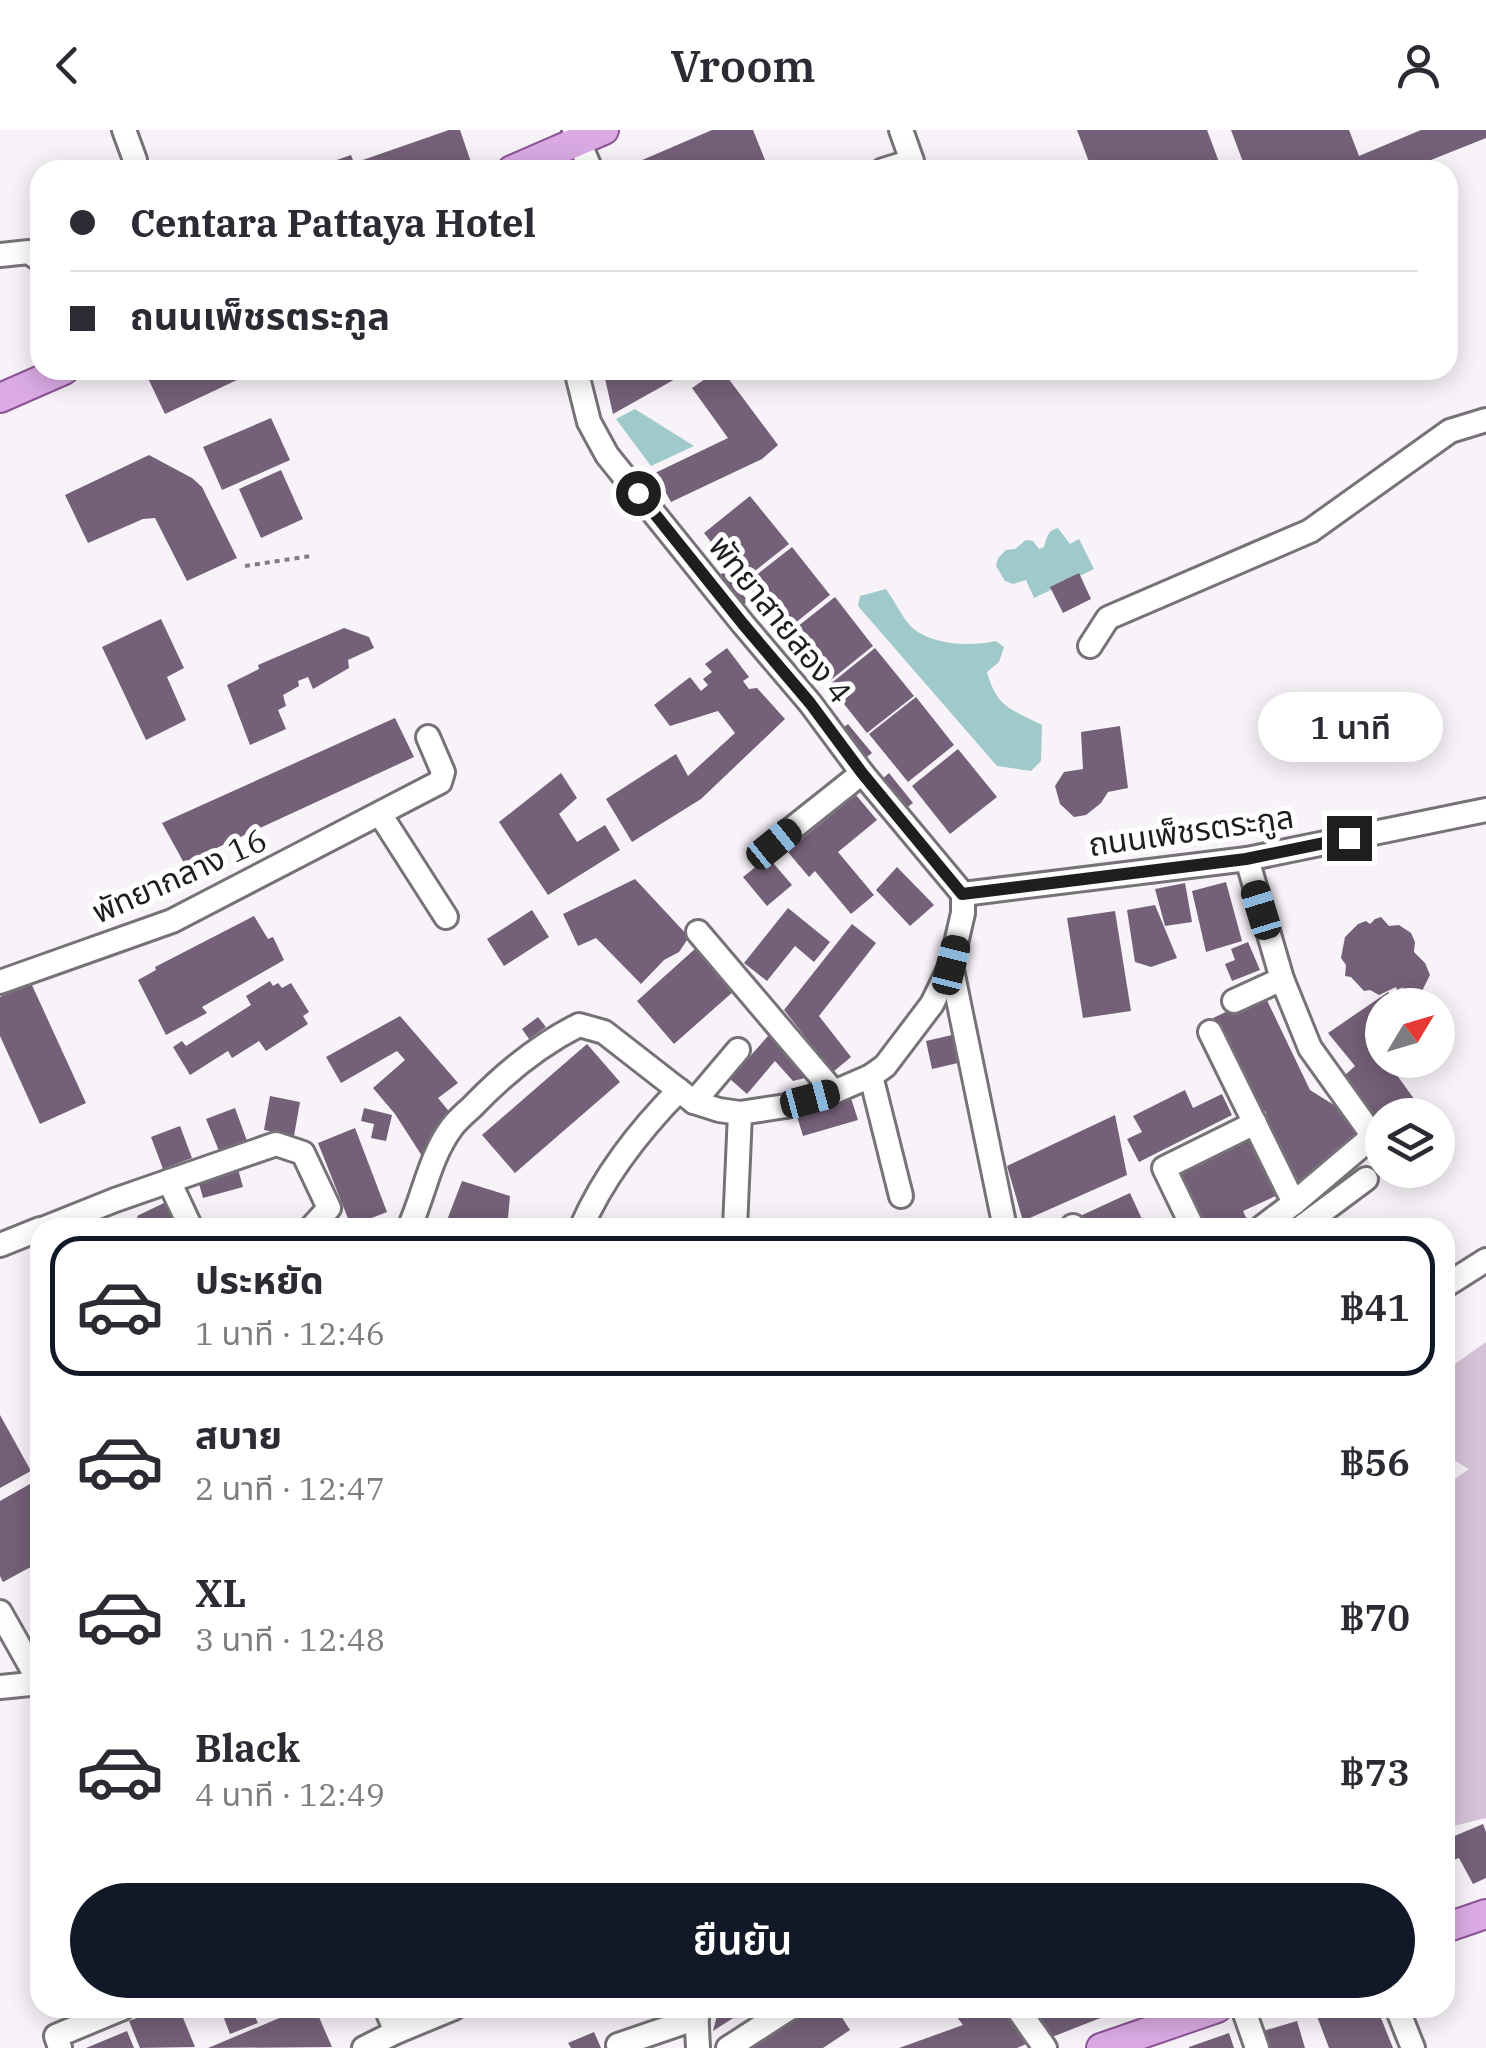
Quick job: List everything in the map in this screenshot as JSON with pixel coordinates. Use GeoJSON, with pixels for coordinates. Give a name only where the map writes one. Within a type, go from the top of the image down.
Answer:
{"type":"FeatureCollection","features":[{"type":"Feature","properties":{"kind":"main road"},"geometry":{"type":"LineString","coordinates":[[536,160],[585,134]]}},
{"type":"Feature","properties":{"kind":"main road"},"geometry":{"type":"LineString","coordinates":[[0,398],[41,380]]}},
{"type":"Feature","properties":{"kind":"main road"},"geometry":{"type":"LineString","coordinates":[[1455,1925],[1486,1914]]}},
{"type":"Feature","properties":{"kind":"main road"},"geometry":{"type":"LineString","coordinates":[[1100,2048],[1188,2018]]}},
{"type":"Feature","properties":{"kind":"street"},"geometry":{"type":"LineString","coordinates":[[124,130],[135,160]]}},
{"type":"Feature","properties":{"kind":"street"},"geometry":{"type":"LineString","coordinates":[[901,130],[912,160]]}},
{"type":"Feature","properties":{"kind":"street"},"geometry":{"type":"LineString","coordinates":[[585,134],[589,160]]}},
{"type":"Feature","properties":{"kind":"street"},"geometry":{"type":"LineString","coordinates":[[0,256],[30,252]]}},
{"type":"Feature","properties":{"kind":"street","name":"พัทยาสายสอง 4"},"geometry":{"type":"LineString","coordinates":[[578,380],[589,422],[606,455],[962,894]]}},
{"type":"Feature","properties":{"kind":"street"},"geometry":{"type":"LineString","coordinates":[[1090,646],[1108,618],[1310,530],[1450,431],[1486,420]]}},
{"type":"Feature","properties":{"kind":"street","name":"พัทยากลาง 16"},"geometry":{"type":"LineString","coordinates":[[0,982],[172,920],[440,782],[443,772],[428,738]]}},
{"type":"Feature","properties":{"kind":"street"},"geometry":{"type":"LineString","coordinates":[[774,844],[862,773]]}},
{"type":"Feature","properties":{"kind":"street","name":"ถนนเพ็ชรตระกูล"},"geometry":{"type":"LineString","coordinates":[[962,894],[1246,859],[1486,810]]}},
{"type":"Feature","properties":{"kind":"street"},"geometry":{"type":"LineString","coordinates":[[380,814],[446,917]]}},
{"type":"Feature","properties":{"kind":"street"},"geometry":{"type":"LineString","coordinates":[[1246,859],[1282,979],[1310,1048],[1374,1136],[1274,1218]]}},
{"type":"Feature","properties":{"kind":"street"},"geometry":{"type":"LineString","coordinates":[[413,1218],[428,1173],[451,1128],[497,1082],[563,1033],[580,1025],[604,1032],[687,1096],[719,1110],[740,1112],[786,1106],[871,1076],[884,1066],[932,1004],[951,965],[963,913],[962,894]]}},
{"type":"Feature","properties":{"kind":"street"},"geometry":{"type":"LineString","coordinates":[[698,932],[834,1092]]}},
{"type":"Feature","properties":{"kind":"street"},"geometry":{"type":"LineString","coordinates":[[951,965],[995,1150],[1004,1218]]}},
{"type":"Feature","properties":{"kind":"street"},"geometry":{"type":"LineString","coordinates":[[1234,1001],[1282,979]]}},
{"type":"Feature","properties":{"kind":"street"},"geometry":{"type":"LineString","coordinates":[[1210,1032],[1294,1203]]}},
{"type":"Feature","properties":{"kind":"street"},"geometry":{"type":"LineString","coordinates":[[586,1218],[609,1174],[642,1130],[738,1050]]}},
{"type":"Feature","properties":{"kind":"street"},"geometry":{"type":"LineString","coordinates":[[871,1076],[900,1196]]}},
{"type":"Feature","properties":{"kind":"street"},"geometry":{"type":"LineString","coordinates":[[735,1218],[740,1112]]}},
{"type":"Feature","properties":{"kind":"street"},"geometry":{"type":"LineString","coordinates":[[1187,1218],[1164,1168],[1255,1123]]}},
{"type":"Feature","properties":{"kind":"street"},"geometry":{"type":"LineString","coordinates":[[68,1218],[276,1144],[304,1153],[329,1208],[320,1218]]}},
{"type":"Feature","properties":{"kind":"street"},"geometry":{"type":"LineString","coordinates":[[1313,1218],[1365,1180]]}},
{"type":"Feature","properties":{"kind":"street"},"geometry":{"type":"LineString","coordinates":[[169,1181],[186,1218]]}},
{"type":"Feature","properties":{"kind":"street"},"geometry":{"type":"LineString","coordinates":[[0,1245],[30,1233]]}},
{"type":"Feature","properties":{"kind":"street"},"geometry":{"type":"LineString","coordinates":[[1455,1280],[1486,1260]]}},
{"type":"Feature","properties":{"kind":"street"},"geometry":{"type":"LineString","coordinates":[[0,1612],[30,1664]]}},
{"type":"Feature","properties":{"kind":"street"},"geometry":{"type":"LineString","coordinates":[[0,1688],[30,1684]]}},
{"type":"Feature","properties":{"kind":"street"},"geometry":{"type":"LineString","coordinates":[[60,2048],[56,2036],[99,2018]]}},
{"type":"Feature","properties":{"kind":"street"},"geometry":{"type":"LineString","coordinates":[[390,2018],[396,2032]]}},
{"type":"Feature","properties":{"kind":"street"},"geometry":{"type":"LineString","coordinates":[[364,2048],[430,2018]]}},
{"type":"Feature","properties":{"kind":"street"},"geometry":{"type":"LineString","coordinates":[[618,2045],[684,2018]]}},
{"type":"Feature","properties":{"kind":"street"},"geometry":{"type":"LineString","coordinates":[[696,2018],[698,2048]]}},
{"type":"Feature","properties":{"kind":"street"},"geometry":{"type":"LineString","coordinates":[[728,2048],[774,2018]]}},
{"type":"Feature","properties":{"kind":"street"},"geometry":{"type":"LineString","coordinates":[[1025,2018],[1046,2048]]}},
{"type":"Feature","properties":{"kind":"street"},"geometry":{"type":"LineString","coordinates":[[1246,2018],[1257,2048]]}},
{"type":"Feature","properties":{"kind":"street"},"geometry":{"type":"LineString","coordinates":[[1401,2018],[1413,2048]]}},
{"type":"Feature","properties":{"kind":"path"},"geometry":{"type":"LineString","coordinates":[[245,566],[310,556]]}},
{"type":"Feature","properties":{"kind":"shaded area"},"geometry":{"type":"Polygon","coordinates":[[[1486,1342],[1486,1818],[1455,1826],[1455,1479],[1469,1469],[1455,1461],[1455,1364],[1486,1342]]]}},
{"type":"Feature","properties":{"kind":"water"},"geometry":{"type":"Polygon","coordinates":[[[635,409],[694,446],[651,466],[616,419],[635,409]]]}},
{"type":"Feature","properties":{"kind":"water"},"geometry":{"type":"Polygon","coordinates":[[[1058,528],[1070,544],[1079,539],[1094,569],[1034,598],[1026,580],[1013,584],[1005,581],[996,566],[1006,550],[1015,549],[1026,540],[1033,541],[1039,549],[1044,547],[1047,537],[1058,528]]]}},
{"type":"Feature","properties":{"kind":"water"},"geometry":{"type":"Polygon","coordinates":[[[886,589],[907,622],[924,635],[955,643],[996,641],[1004,647],[999,662],[987,672],[1001,700],[1042,725],[1041,761],[1031,771],[997,766],[858,606],[860,596],[886,589]]]}},
{"type":"Feature","properties":{"kind":"building"},"geometry":{"type":"Polygon","coordinates":[[[449,130],[460,130],[470,160],[363,160],[449,130]]]}},
{"type":"Feature","properties":{"kind":"building"},"geometry":{"type":"Polygon","coordinates":[[[712,130],[753,130],[765,160],[642,160],[712,130]]]}},
{"type":"Feature","properties":{"kind":"building"},"geometry":{"type":"Polygon","coordinates":[[[1077,130],[1207,130],[1218,160],[1088,160],[1077,130]]]}},
{"type":"Feature","properties":{"kind":"building"},"geometry":{"type":"Polygon","coordinates":[[[1231,130],[1349,130],[1359,156],[1421,130],[1486,130],[1486,138],[1431,160],[1242,160],[1231,130]]]}},
{"type":"Feature","properties":{"kind":"building"},"geometry":{"type":"Polygon","coordinates":[[[149,380],[237,380],[165,414],[149,380]]]}},
{"type":"Feature","properties":{"kind":"building"},"geometry":{"type":"Polygon","coordinates":[[[605,380],[673,380],[613,414],[605,380]]]}},
{"type":"Feature","properties":{"kind":"building"},"geometry":{"type":"Polygon","coordinates":[[[704,380],[729,380],[778,445],[762,459],[671,502],[655,473],[728,438],[692,388],[704,380]]]}},
{"type":"Feature","properties":{"kind":"building"},"geometry":{"type":"Polygon","coordinates":[[[271,418],[290,460],[222,490],[203,447],[271,418]]]}},
{"type":"Feature","properties":{"kind":"building"},"geometry":{"type":"Polygon","coordinates":[[[149,455],[202,487],[237,558],[187,581],[155,518],[143,519],[88,543],[65,495],[149,455]]]}},
{"type":"Feature","properties":{"kind":"building"},"geometry":{"type":"Polygon","coordinates":[[[281,470],[303,519],[261,538],[239,489],[281,470]]]}},
{"type":"Feature","properties":{"kind":"building"},"geometry":{"type":"Polygon","coordinates":[[[750,496],[789,544],[742,581],[704,533],[750,496]]]}},
{"type":"Feature","properties":{"kind":"building"},"geometry":{"type":"Polygon","coordinates":[[[792,547],[830,595],[784,632],[745,584],[792,547]]]}},
{"type":"Feature","properties":{"kind":"building"},"geometry":{"type":"Polygon","coordinates":[[[724,572],[748,601],[740,607],[716,578],[724,572]]]}},
{"type":"Feature","properties":{"kind":"building"},"geometry":{"type":"Polygon","coordinates":[[[1079,573],[1091,599],[1063,613],[1050,587],[1079,573]]]}},
{"type":"Feature","properties":{"kind":"building"},"geometry":{"type":"Polygon","coordinates":[[[835,597],[873,646],[827,683],[788,634],[835,597]]]}},
{"type":"Feature","properties":{"kind":"building"},"geometry":{"type":"Polygon","coordinates":[[[161,619],[184,668],[167,677],[186,720],[146,740],[102,647],[161,619]]]}},
{"type":"Feature","properties":{"kind":"building"},"geometry":{"type":"Polygon","coordinates":[[[344,628],[369,637],[374,648],[348,660],[349,668],[313,689],[308,677],[298,681],[299,686],[283,695],[286,706],[278,710],[286,729],[250,745],[227,685],[259,669],[258,665],[344,628]]]}},
{"type":"Feature","properties":{"kind":"building"},"geometry":{"type":"Polygon","coordinates":[[[727,648],[749,677],[743,681],[749,689],[757,688],[785,719],[701,799],[632,842],[606,799],[676,754],[688,776],[735,733],[718,711],[670,726],[654,705],[690,677],[701,691],[708,685],[703,679],[712,672],[705,664],[727,648]]]}},
{"type":"Feature","properties":{"kind":"building"},"geometry":{"type":"Polygon","coordinates":[[[875,648],[914,696],[867,733],[829,685],[875,648]]]}},
{"type":"Feature","properties":{"kind":"building"},"geometry":{"type":"Polygon","coordinates":[[[916,697],[954,745],[908,782],[869,734],[916,697]]]}},
{"type":"Feature","properties":{"kind":"building"},"geometry":{"type":"Polygon","coordinates":[[[395,718],[414,757],[184,863],[162,823],[395,718]]]}},
{"type":"Feature","properties":{"kind":"building"},"geometry":{"type":"Polygon","coordinates":[[[848,724],[872,753],[864,759],[840,730],[848,724]]]}},
{"type":"Feature","properties":{"kind":"building"},"geometry":{"type":"Polygon","coordinates":[[[1120,726],[1128,788],[1108,792],[1086,815],[1074,817],[1060,804],[1055,786],[1064,772],[1083,769],[1081,732],[1120,726]]]}},
{"type":"Feature","properties":{"kind":"building"},"geometry":{"type":"Polygon","coordinates":[[[958,749],[997,797],[950,834],[912,786],[958,749]]]}},
{"type":"Feature","properties":{"kind":"building"},"geometry":{"type":"Polygon","coordinates":[[[561,773],[577,798],[559,814],[577,842],[605,825],[620,850],[548,895],[499,822],[561,773]]]}},
{"type":"Feature","properties":{"kind":"building"},"geometry":{"type":"Polygon","coordinates":[[[889,773],[913,803],[905,809],[881,780],[889,773]]]}},
{"type":"Feature","properties":{"kind":"building"},"geometry":{"type":"Polygon","coordinates":[[[856,795],[877,820],[838,852],[874,895],[851,914],[815,871],[809,877],[787,851],[856,795]]]}},
{"type":"Feature","properties":{"kind":"building"},"geometry":{"type":"Polygon","coordinates":[[[768,857],[792,885],[767,906],[743,877],[768,857]]]}},
{"type":"Feature","properties":{"kind":"building"},"geometry":{"type":"Polygon","coordinates":[[[897,867],[934,905],[910,926],[876,890],[897,867]]]}},
{"type":"Feature","properties":{"kind":"building"},"geometry":{"type":"Polygon","coordinates":[[[635,879],[689,937],[679,952],[664,960],[641,984],[596,938],[578,946],[563,914],[635,879]]]}},
{"type":"Feature","properties":{"kind":"building"},"geometry":{"type":"Polygon","coordinates":[[[1226,882],[1242,941],[1206,952],[1192,891],[1226,882]]]}},
{"type":"Feature","properties":{"kind":"building"},"geometry":{"type":"Polygon","coordinates":[[[1185,883],[1192,922],[1165,926],[1155,889],[1185,883]]]}},
{"type":"Feature","properties":{"kind":"building"},"geometry":{"type":"Polygon","coordinates":[[[1155,905],[1177,958],[1151,967],[1135,962],[1127,910],[1155,905]]]}},
{"type":"Feature","properties":{"kind":"building"},"geometry":{"type":"Polygon","coordinates":[[[788,908],[830,942],[814,962],[795,946],[767,981],[744,963],[788,908]]]}},
{"type":"Feature","properties":{"kind":"building"},"geometry":{"type":"Polygon","coordinates":[[[532,910],[549,937],[504,966],[487,939],[532,910]]]}},
{"type":"Feature","properties":{"kind":"building"},"geometry":{"type":"Polygon","coordinates":[[[1115,911],[1131,1011],[1083,1018],[1067,918],[1115,911]]]}},
{"type":"Feature","properties":{"kind":"building"},"geometry":{"type":"Polygon","coordinates":[[[254,916],[268,939],[273,937],[284,960],[202,1007],[207,1013],[166,1035],[138,980],[155,967],[254,916]]]}},
{"type":"Feature","properties":{"kind":"building"},"geometry":{"type":"Polygon","coordinates":[[[1381,917],[1389,926],[1399,925],[1411,933],[1414,952],[1430,975],[1424,988],[1364,991],[1345,976],[1346,965],[1341,958],[1345,937],[1358,924],[1370,924],[1381,917]]]}},
{"type":"Feature","properties":{"kind":"building"},"geometry":{"type":"Polygon","coordinates":[[[852,924],[876,943],[819,1016],[851,1057],[833,1072],[784,1010],[852,924]]]}},
{"type":"Feature","properties":{"kind":"building"},"geometry":{"type":"Polygon","coordinates":[[[1248,942],[1260,970],[1232,981],[1225,964],[1235,960],[1231,949],[1248,942]]]}},
{"type":"Feature","properties":{"kind":"building"},"geometry":{"type":"Polygon","coordinates":[[[696,948],[734,991],[674,1044],[637,1001],[696,948]]]}},
{"type":"Feature","properties":{"kind":"building"},"geometry":{"type":"Polygon","coordinates":[[[270,981],[282,988],[291,983],[309,1012],[303,1016],[308,1024],[266,1051],[259,1041],[232,1058],[228,1051],[190,1075],[173,1047],[182,1041],[186,1046],[251,1005],[246,996],[270,981]]]}},
{"type":"Feature","properties":{"kind":"building"},"geometry":{"type":"Polygon","coordinates":[[[31,983],[86,1103],[40,1124],[0,1036],[0,997],[31,983]]]}},
{"type":"Feature","properties":{"kind":"building"},"geometry":{"type":"Polygon","coordinates":[[[1264,994],[1310,1090],[1334,1105],[1363,1140],[1303,1188],[1278,1147],[1265,1111],[1257,1115],[1213,1018],[1264,994]]]}},
{"type":"Feature","properties":{"kind":"building"},"geometry":{"type":"Polygon","coordinates":[[[1365,1008],[1365,1078],[1399,1078],[1413,1098],[1365,1098],[1365,1105],[1344,1076],[1355,1066],[1328,1033],[1365,1008]]]}},
{"type":"Feature","properties":{"kind":"building"},"geometry":{"type":"Polygon","coordinates":[[[400,1016],[458,1083],[438,1098],[452,1115],[422,1156],[373,1088],[405,1060],[397,1051],[341,1083],[326,1057],[400,1016]]]}},
{"type":"Feature","properties":{"kind":"building"},"geometry":{"type":"Polygon","coordinates":[[[538,1017],[546,1027],[529,1039],[522,1029],[538,1017]]]}},
{"type":"Feature","properties":{"kind":"building"},"geometry":{"type":"Polygon","coordinates":[[[775,1028],[813,1076],[793,1081],[775,1061],[747,1094],[730,1079],[775,1028]]]}},
{"type":"Feature","properties":{"kind":"building"},"geometry":{"type":"Polygon","coordinates":[[[952,1035],[958,1063],[932,1069],[926,1041],[952,1035]]]}},
{"type":"Feature","properties":{"kind":"building"},"geometry":{"type":"Polygon","coordinates":[[[587,1044],[620,1082],[515,1173],[482,1135],[587,1044]]]}},
{"type":"Feature","properties":{"kind":"building"},"geometry":{"type":"Polygon","coordinates":[[[1185,1090],[1193,1108],[1222,1094],[1232,1115],[1139,1162],[1127,1139],[1142,1132],[1133,1116],[1185,1090]]]}},
{"type":"Feature","properties":{"kind":"building"},"geometry":{"type":"Polygon","coordinates":[[[270,1096],[300,1102],[294,1136],[264,1130],[270,1096]]]}},
{"type":"Feature","properties":{"kind":"building"},"geometry":{"type":"Polygon","coordinates":[[[851,1098],[858,1120],[803,1136],[796,1113],[851,1098]]]}},
{"type":"Feature","properties":{"kind":"building"},"geometry":{"type":"Polygon","coordinates":[[[235,1108],[247,1141],[219,1151],[206,1119],[235,1108]]]}},
{"type":"Feature","properties":{"kind":"building"},"geometry":{"type":"Polygon","coordinates":[[[364,1108],[392,1115],[386,1141],[371,1138],[374,1124],[361,1121],[364,1108]]]}},
{"type":"Feature","properties":{"kind":"building"},"geometry":{"type":"Polygon","coordinates":[[[1115,1115],[1127,1175],[1022,1218],[1007,1166],[1115,1115]]]}},
{"type":"Feature","properties":{"kind":"building"},"geometry":{"type":"Polygon","coordinates":[[[180,1126],[192,1158],[163,1169],[151,1137],[180,1126]]]}},
{"type":"Feature","properties":{"kind":"building"},"geometry":{"type":"Polygon","coordinates":[[[355,1128],[387,1212],[372,1218],[348,1218],[318,1143],[355,1128]]]}},
{"type":"Feature","properties":{"kind":"building"},"geometry":{"type":"Polygon","coordinates":[[[1254,1137],[1280,1194],[1243,1211],[1246,1218],[1195,1218],[1175,1174],[1254,1137]]]}},
{"type":"Feature","properties":{"kind":"building"},"geometry":{"type":"Polygon","coordinates":[[[238,1169],[243,1187],[203,1198],[198,1180],[238,1169]]]}},
{"type":"Feature","properties":{"kind":"building"},"geometry":{"type":"Polygon","coordinates":[[[462,1181],[510,1196],[508,1218],[448,1218],[462,1181]]]}},
{"type":"Feature","properties":{"kind":"building"},"geometry":{"type":"Polygon","coordinates":[[[1130,1193],[1141,1218],[1078,1218],[1130,1193]]]}},
{"type":"Feature","properties":{"kind":"building"},"geometry":{"type":"Polygon","coordinates":[[[168,1201],[176,1218],[138,1218],[168,1201]]]}},
{"type":"Feature","properties":{"kind":"building"},"geometry":{"type":"Polygon","coordinates":[[[0,1415],[30,1472],[0,1488],[0,1415]]]}},
{"type":"Feature","properties":{"kind":"building"},"geometry":{"type":"Polygon","coordinates":[[[30,1484],[30,1567],[3,1582],[0,1576],[0,1501],[30,1484]]]}},
{"type":"Feature","properties":{"kind":"building"},"geometry":{"type":"Polygon","coordinates":[[[1483,1824],[1486,1878],[1473,1884],[1459,1858],[1455,1859],[1455,1836],[1483,1824]]]}},
{"type":"Feature","properties":{"kind":"building"},"geometry":{"type":"Polygon","coordinates":[[[183,2018],[195,2047],[140,2048],[129,2021],[183,2018]]]}},
{"type":"Feature","properties":{"kind":"building"},"geometry":{"type":"Polygon","coordinates":[[[224,2018],[256,2018],[258,2023],[230,2034],[224,2018]]]}},
{"type":"Feature","properties":{"kind":"building"},"geometry":{"type":"Polygon","coordinates":[[[279,2018],[319,2018],[332,2047],[208,2048],[279,2018]]]}},
{"type":"Feature","properties":{"kind":"building"},"geometry":{"type":"Polygon","coordinates":[[[716,2018],[733,2018],[713,2031],[716,2018]]]}},
{"type":"Feature","properties":{"kind":"building"},"geometry":{"type":"Polygon","coordinates":[[[790,2018],[842,2018],[850,2030],[823,2048],[744,2048],[790,2018]]]}},
{"type":"Feature","properties":{"kind":"building"},"geometry":{"type":"Polygon","coordinates":[[[958,2018],[1015,2018],[1031,2042],[1017,2048],[899,2048],[963,2025],[958,2018]]]}},
{"type":"Feature","properties":{"kind":"building"},"geometry":{"type":"Polygon","coordinates":[[[1032,2018],[1101,2018],[1047,2039],[1032,2018]]]}},
{"type":"Feature","properties":{"kind":"building"},"geometry":{"type":"Polygon","coordinates":[[[1318,2018],[1381,2018],[1393,2048],[1329,2048],[1318,2018]]]}},
{"type":"Feature","properties":{"kind":"building"},"geometry":{"type":"Polygon","coordinates":[[[1297,2021],[1305,2048],[1260,2048],[1256,2033],[1297,2021]]]}},
{"type":"Feature","properties":{"kind":"building"},"geometry":{"type":"Polygon","coordinates":[[[127,2031],[134,2048],[86,2048],[127,2031]]]}},
{"type":"Feature","properties":{"kind":"building"},"geometry":{"type":"Polygon","coordinates":[[[594,2032],[601,2048],[571,2048],[568,2043],[594,2032]]]}},
{"type":"Feature","properties":{"kind":"building"},"geometry":{"type":"Polygon","coordinates":[[[1229,2033],[1234,2048],[1189,2048],[1189,2047],[1229,2033]]]}},
{"type":"Feature","properties":{"kind":"route"},"geometry":{"type":"LineString","coordinates":[[638,493],[962,894],[1246,859],[1349,838]]}}]}
